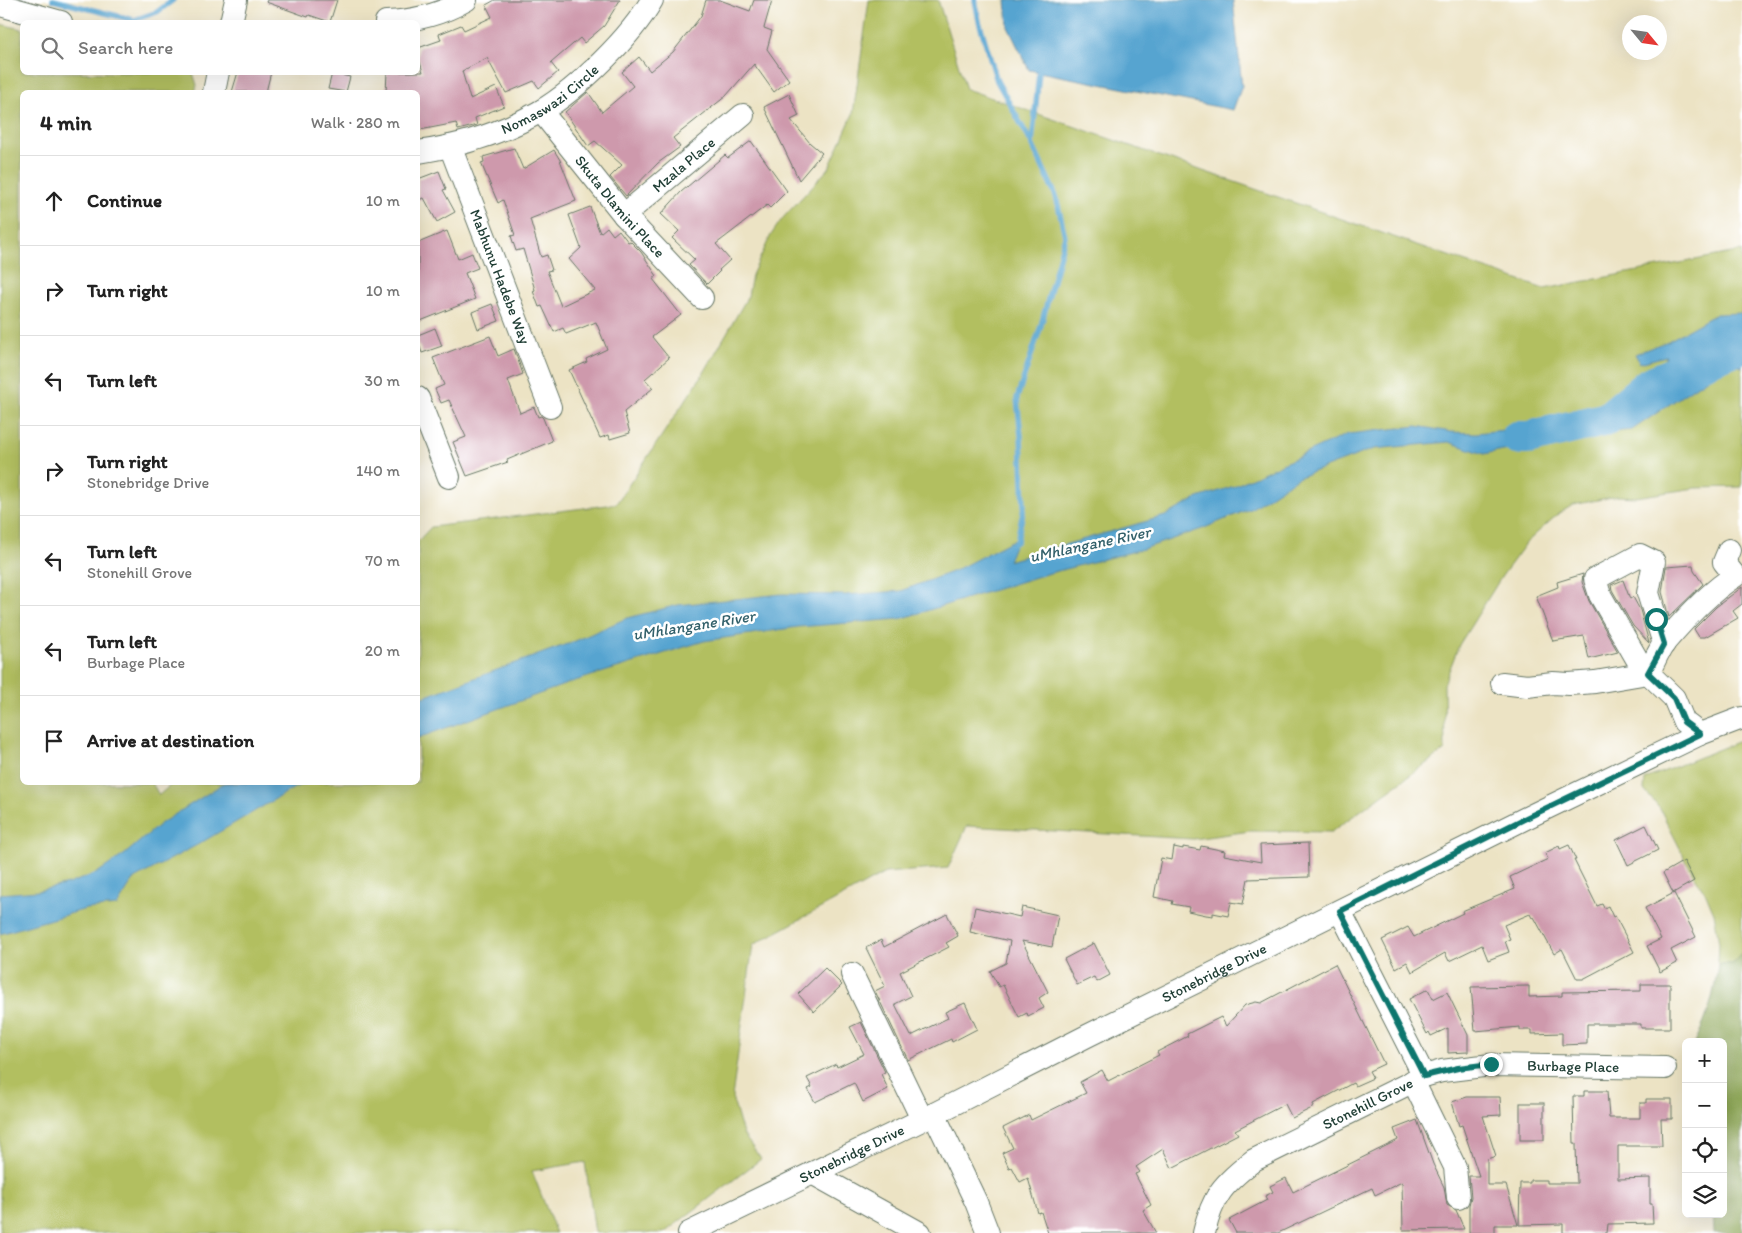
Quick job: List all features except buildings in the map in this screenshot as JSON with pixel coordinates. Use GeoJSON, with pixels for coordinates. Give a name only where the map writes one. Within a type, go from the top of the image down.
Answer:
{"type":"FeatureCollection","features":[{"type":"Feature","properties":{"kind":"street"},"geometry":{"type":"LineString","coordinates":[[231,20],[236,0]]}},
{"type":"Feature","properties":{"kind":"street"},"geometry":{"type":"LineString","coordinates":[[408,20],[431,7],[466,0]]}},
{"type":"Feature","properties":{"kind":"street","name":"Nomaswazi Circle"},"geometry":{"type":"LineString","coordinates":[[420,152],[450,146],[494,133],[541,111],[564,95],[602,62],[626,36],[652,0]]}},
{"type":"Feature","properties":{"kind":"street"},"geometry":{"type":"LineString","coordinates":[[0,5],[54,20]]}},
{"type":"Feature","properties":{"kind":"street"},"geometry":{"type":"LineString","coordinates":[[214,90],[217,75]]}},
{"type":"Feature","properties":{"kind":"street","name":"Skuta Dlamini Place"},"geometry":{"type":"LineString","coordinates":[[541,111],[624,215],[702,298]]}},
{"type":"Feature","properties":{"kind":"street","name":"Mzala Place"},"geometry":{"type":"LineString","coordinates":[[624,215],[743,115]]}},
{"type":"Feature","properties":{"kind":"street","name":"Mabhunu Hadebe Way"},"geometry":{"type":"LineString","coordinates":[[450,146],[550,407]]}},
{"type":"Feature","properties":{"kind":"street"},"geometry":{"type":"LineString","coordinates":[[420,409],[424,431],[449,477]]}},
{"type":"Feature","properties":{"kind":"street"},"geometry":{"type":"LineString","coordinates":[[1648,673],[1664,644],[1696,610],[1728,580],[1735,576],[1724,562],[1729,550]]}},
{"type":"Feature","properties":{"kind":"street"},"geometry":{"type":"LineString","coordinates":[[1664,644],[1648,593],[1654,562],[1640,555],[1596,579],[1600,595],[1640,666],[1674,698],[1684,722],[1700,734]]}},
{"type":"Feature","properties":{"kind":"street"},"geometry":{"type":"LineString","coordinates":[[1502,683],[1527,686],[1553,682],[1569,684],[1595,682],[1648,673]]}},
{"type":"Feature","properties":{"kind":"street","name":"Stonebridge Drive"},"geometry":{"type":"LineString","coordinates":[[689,1233],[1524,819],[1700,734],[1742,718]]}},
{"type":"Feature","properties":{"kind":"street","name":"Stonehill Grove"},"geometry":{"type":"LineString","coordinates":[[1204,1233],[1208,1211],[1218,1194],[1235,1174],[1254,1160],[1418,1079],[1340,911]]}},
{"type":"Feature","properties":{"kind":"street"},"geometry":{"type":"LineString","coordinates":[[852,974],[976,1202],[988,1233]]}},
{"type":"Feature","properties":{"kind":"street","name":"Burbage Place"},"geometry":{"type":"LineString","coordinates":[[1418,1079],[1458,1068],[1491,1064],[1665,1068]]}},
{"type":"Feature","properties":{"kind":"street"},"geometry":{"type":"LineString","coordinates":[[1418,1079],[1455,1167],[1458,1198]]}},
{"type":"Feature","properties":{"kind":"street"},"geometry":{"type":"LineString","coordinates":[[812,1173],[920,1233]]}},
{"type":"Feature","properties":{"kind":"green space"},"geometry":{"type":"Polygon","coordinates":[[[869,0],[938,0],[966,89],[1544,289],[1742,251],[1742,487],[1695,488],[1636,497],[1617,496],[1573,505],[1558,514],[1527,542],[1502,576],[1459,645],[1444,684],[1445,750],[1331,832],[1250,831],[1193,839],[967,826],[948,868],[885,873],[753,945],[732,1097],[743,1134],[761,1159],[664,1233],[595,1233],[585,1162],[532,1171],[556,1233],[0,1233],[0,24],[20,29],[20,75],[194,75],[197,85],[196,90],[20,90],[20,785],[153,785],[159,795],[171,785],[420,785],[420,539],[431,527],[616,504],[705,371],[748,296],[752,275],[771,235],[782,219],[829,168],[853,114],[869,0]]]}},
{"type":"Feature","properties":{"kind":"green space"},"geometry":{"type":"Polygon","coordinates":[[[1742,740],[1742,952],[1733,964],[1718,964],[1719,943],[1714,913],[1706,894],[1693,874],[1660,809],[1644,790],[1645,779],[1742,740]]]}},
{"type":"Feature","properties":{"kind":"green space"},"geometry":{"type":"Polygon","coordinates":[[[1742,952],[1742,1233],[1714,1233],[1713,1218],[1727,1218],[1727,1038],[1697,1038],[1710,1004],[1718,964],[1733,964],[1742,952]]]}},
{"type":"Feature","properties":{"kind":"water"},"geometry":{"type":"Polygon","coordinates":[[[1006,0],[1233,0],[1242,86],[1233,110],[1029,70],[1008,27],[1006,0]]]}},
{"type":"Feature","properties":{"kind":"water"},"geometry":{"type":"Polygon","coordinates":[[[1742,313],[1742,367],[1730,363],[1632,430],[1572,436],[1484,454],[1449,442],[1374,449],[1297,478],[1252,508],[1202,529],[1143,549],[1046,574],[900,619],[798,627],[704,641],[575,681],[420,737],[420,698],[573,642],[627,618],[678,605],[782,594],[845,595],[901,591],[954,571],[1017,538],[1008,561],[1165,516],[1198,498],[1234,486],[1348,434],[1417,426],[1451,432],[1476,433],[1513,429],[1567,430],[1599,418],[1634,401],[1660,375],[1666,356],[1640,363],[1635,354],[1668,341],[1716,314],[1742,313]]]}},
{"type":"Feature","properties":{"kind":"water"},"geometry":{"type":"Polygon","coordinates":[[[221,785],[302,785],[134,879],[117,906],[86,909],[0,934],[0,894],[38,891],[68,884],[97,873],[125,854],[160,824],[221,785]]]}},
{"type":"Feature","properties":{"kind":"waterway"},"geometry":{"type":"LineString","coordinates":[[53,0],[134,20],[157,12],[173,0]]}},
{"type":"Feature","properties":{"kind":"waterway"},"geometry":{"type":"LineString","coordinates":[[975,0],[979,21],[997,81],[1032,144]]}},
{"type":"Feature","properties":{"kind":"waterway"},"geometry":{"type":"LineString","coordinates":[[1010,546],[1017,541],[1024,506],[1021,436],[1017,398],[1040,329],[1065,236],[1056,196],[1032,144],[1039,72]]}},
{"type":"Feature","properties":{"kind":"waterway","name":"uMhlangane River"},"geometry":{"type":"LineString","coordinates":[[1517,438],[1528,438],[1607,419],[1649,384],[1742,346]]}},
{"type":"Feature","properties":{"kind":"route"},"geometry":{"type":"LineString","coordinates":[[1491,1064],[1458,1068],[1424,1076],[1340,911],[1700,734],[1684,722],[1674,698],[1648,673],[1664,644],[1656,619]]}}]}
